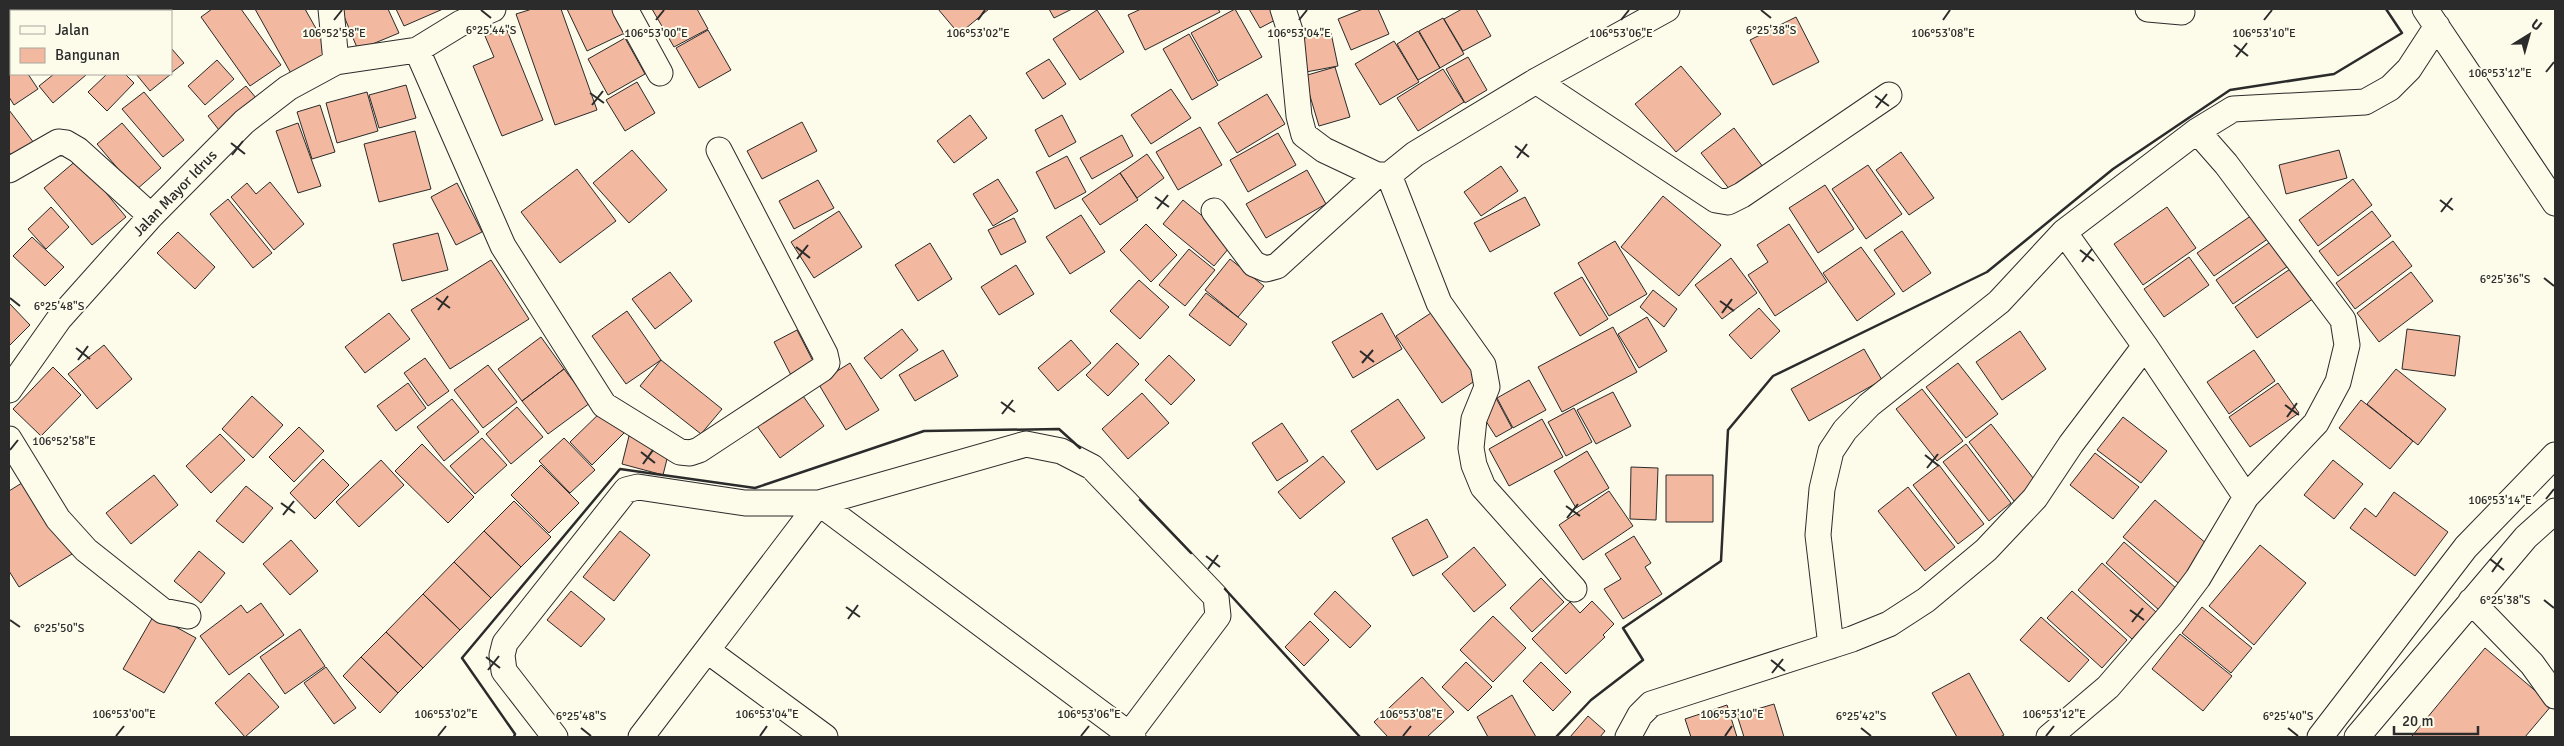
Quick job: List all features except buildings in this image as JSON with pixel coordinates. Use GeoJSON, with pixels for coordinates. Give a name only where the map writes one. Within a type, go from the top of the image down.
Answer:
{"type":"FeatureCollection","features":[{"type":"Feature","properties":{"kind":"street"},"geometry":{"type":"LineString","coordinates":[[331,9],[336,62]]}},
{"type":"Feature","properties":{"kind":"street","name":"Jalan Mayor Idrus"},"geometry":{"type":"LineString","coordinates":[[9,390],[59,319],[151,216],[244,122],[288,88],[336,62],[416,50],[460,22],[494,9]]}},
{"type":"Feature","properties":{"kind":"street"},"geometry":{"type":"LineString","coordinates":[[625,9],[660,73]]}},
{"type":"Feature","properties":{"kind":"street"},"geometry":{"type":"LineString","coordinates":[[1283,9],[1291,34],[1299,116],[1304,135],[1324,150],[1383,175],[1439,304],[1483,365],[1487,387],[1474,419],[1471,448],[1474,465],[1483,487],[1574,589]]}},
{"type":"Feature","properties":{"kind":"street"},"geometry":{"type":"LineString","coordinates":[[1214,212],[1254,264],[1266,269],[1277,266],[1383,175],[1536,80],[1667,9]]}},
{"type":"Feature","properties":{"kind":"street"},"geometry":{"type":"LineString","coordinates":[[2148,9],[2182,12]]}},
{"type":"Feature","properties":{"kind":"street"},"geometry":{"type":"LineString","coordinates":[[1832,646],[1818,536],[1822,489],[1832,451],[1845,430],[1869,405],[1999,302],[2064,232],[2197,131],[2233,109],[2365,102],[2390,88],[2409,69],[2431,18]]}},
{"type":"Feature","properties":{"kind":"street"},"geometry":{"type":"LineString","coordinates":[[2431,18],[2555,203]]}},
{"type":"Feature","properties":{"kind":"street"},"geometry":{"type":"LineString","coordinates":[[416,50],[503,246],[604,405],[680,452],[690,453],[699,450],[806,380],[827,363],[825,354],[719,150]]}},
{"type":"Feature","properties":{"kind":"street"},"geometry":{"type":"LineString","coordinates":[[1536,80],[1716,200],[1728,202],[1742,196],[1889,95]]}},
{"type":"Feature","properties":{"kind":"street"},"geometry":{"type":"LineString","coordinates":[[2049,737],[2108,687],[2171,614],[2198,578],[2246,497],[2316,423],[2338,382],[2347,345],[2343,320],[2232,172],[2197,131]]}},
{"type":"Feature","properties":{"kind":"street"},"geometry":{"type":"LineString","coordinates":[[9,170],[58,142],[66,143],[78,150],[151,216]]}},
{"type":"Feature","properties":{"kind":"street"},"geometry":{"type":"LineString","coordinates":[[2064,232],[2146,346],[2246,497]]}},
{"type":"Feature","properties":{"kind":"street"},"geometry":{"type":"LineString","coordinates":[[1628,737],[1640,715],[1651,704],[1832,646],[1889,624],[1926,600],[1986,550],[2035,498],[2071,444],[2146,346]]}},
{"type":"Feature","properties":{"kind":"street"},"geometry":{"type":"LineString","coordinates":[[9,439],[58,519],[86,550],[163,611],[188,616]]}},
{"type":"Feature","properties":{"kind":"street"},"geometry":{"type":"LineString","coordinates":[[555,737],[504,671],[502,655],[505,643],[626,490],[638,487],[745,502],[819,503],[1026,444],[1061,451],[1092,467],[1216,597],[1219,607],[1218,616],[1203,639],[1130,736],[819,503]]}},
{"type":"Feature","properties":{"kind":"street"},"geometry":{"type":"LineString","coordinates":[[2320,737],[2466,546],[2555,455]]}},
{"type":"Feature","properties":{"kind":"street"},"geometry":{"type":"LineString","coordinates":[[640,737],[708,651],[819,503]]}},
{"type":"Feature","properties":{"kind":"street"},"geometry":{"type":"LineString","coordinates":[[2357,737],[2471,600],[2526,537],[2555,510]]}},
{"type":"Feature","properties":{"kind":"street"},"geometry":{"type":"LineString","coordinates":[[2471,600],[2532,664],[2555,696]]}},
{"type":"Feature","properties":{"kind":"street"},"geometry":{"type":"LineString","coordinates":[[708,651],[825,737]]}},
{"type":"Feature","properties":{"kind":"wall"},"geometry":{"type":"LineString","coordinates":[[1556,737],[1591,700],[1643,660],[1623,628],[1721,561],[1728,430],[1773,376],[1987,272],[2113,169],[2230,90],[2334,74],[2402,33],[2386,9]]}},
{"type":"Feature","properties":{"kind":"wall"},"geometry":{"type":"LineString","coordinates":[[514,737],[515,734],[462,658],[620,469],[755,488],[924,431],[1059,429],[1080,448]]}},
{"type":"Feature","properties":{"kind":"wall"},"geometry":{"type":"LineString","coordinates":[[1140,500],[1191,553]]}},
{"type":"Feature","properties":{"kind":"wall"},"geometry":{"type":"LineString","coordinates":[[1225,589],[1360,737]]}}]}
